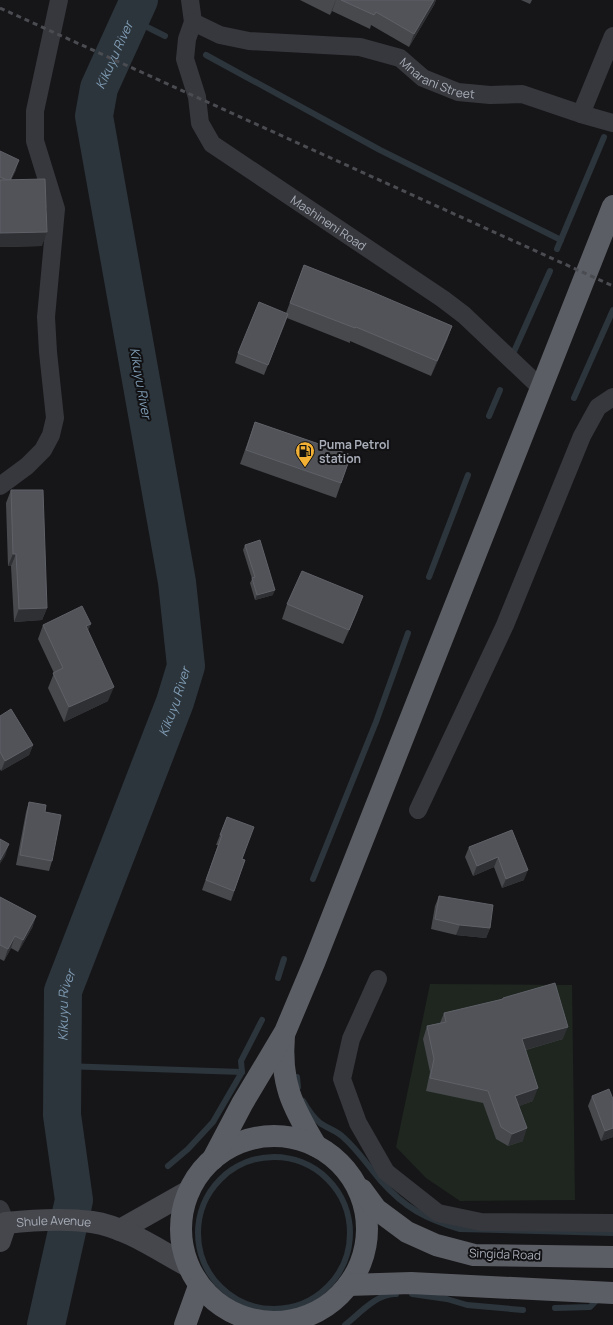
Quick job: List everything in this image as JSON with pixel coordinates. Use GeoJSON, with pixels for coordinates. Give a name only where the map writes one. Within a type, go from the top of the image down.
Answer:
{"type":"FeatureCollection","features":[{"type":"Feature","properties":{"kind":"highway"},"geometry":{"type":"LineString","coordinates":[[213,1159],[242,1104],[285,1032],[317,956],[613,206]]}},
{"type":"Feature","properties":{"kind":"highway"},"geometry":{"type":"LineString","coordinates":[[285,1032],[283,1055],[287,1086],[295,1111],[316,1146]]}},
{"type":"Feature","properties":{"kind":"highway"},"geometry":{"type":"LineString","coordinates":[[262,1137],[290,1137],[316,1146],[330,1154],[342,1165],[352,1178],[362,1196],[367,1219],[367,1235],[360,1265],[348,1285],[335,1300],[318,1311],[296,1322],[255,1323],[235,1314],[215,1302],[199,1286],[188,1266],[181,1241],[181,1215],[189,1191],[199,1174],[213,1159],[236,1144],[262,1137]]}},
{"type":"Feature","properties":{"kind":"highway","name":"Singida Road"},"geometry":{"type":"LineString","coordinates":[[352,1178],[376,1209],[407,1232],[436,1245],[474,1255],[613,1257]]}},
{"type":"Feature","properties":{"kind":"highway"},"geometry":{"type":"LineString","coordinates":[[348,1285],[411,1283],[613,1293]]}},
{"type":"Feature","properties":{"kind":"highway"},"geometry":{"type":"LineString","coordinates":[[185,1325],[199,1286]]}},
{"type":"Feature","properties":{"kind":"main road"},"geometry":{"type":"LineString","coordinates":[[120,1230],[189,1191]]}},
{"type":"Feature","properties":{"kind":"main road","name":"Shule Avenue"},"geometry":{"type":"LineString","coordinates":[[1,1224],[38,1220],[92,1222],[120,1230],[188,1266]]}},
{"type":"Feature","properties":{"kind":"street"},"geometry":{"type":"LineString","coordinates":[[0,486],[27,466],[43,450],[50,435],[55,418],[46,328],[56,209],[35,141],[34,128],[35,111],[59,0]]}},
{"type":"Feature","properties":{"kind":"street"},"geometry":{"type":"LineString","coordinates":[[190,0],[193,22]]}},
{"type":"Feature","properties":{"kind":"street","name":"Mnarani Street"},"geometry":{"type":"LineString","coordinates":[[193,22],[220,35],[249,41],[360,47],[400,58],[423,78],[458,92],[490,95],[522,94],[613,123]]}},
{"type":"Feature","properties":{"kind":"street","name":"Mashineni Road"},"geometry":{"type":"LineString","coordinates":[[193,22],[187,39],[185,59],[197,97],[200,123],[212,144],[443,299],[464,315],[541,388]]}},
{"type":"Feature","properties":{"kind":"street"},"geometry":{"type":"LineString","coordinates":[[581,114],[613,36]]}},
{"type":"Feature","properties":{"kind":"street"},"geometry":{"type":"LineString","coordinates":[[418,810],[505,625],[582,436],[598,407],[613,397]]}},
{"type":"Feature","properties":{"kind":"street"},"geometry":{"type":"LineString","coordinates":[[378,979],[351,1039],[342,1079],[358,1123],[386,1172],[438,1213],[481,1222],[613,1223]]}},
{"type":"Feature","properties":{"kind":"shaded area"},"geometry":{"type":"Polygon","coordinates":[[[430,984],[572,985],[575,1200],[460,1201],[426,1178],[396,1147],[430,984]]]}},
{"type":"Feature","properties":{"kind":"building"},"geometry":{"type":"Polygon","coordinates":[[[341,0],[434,0],[414,34],[376,12],[374,15],[341,0]]]}},
{"type":"Feature","properties":{"kind":"building"},"geometry":{"type":"Polygon","coordinates":[[[0,151],[19,160],[10,180],[0,177],[0,151]]]}},
{"type":"Feature","properties":{"kind":"building"},"geometry":{"type":"Polygon","coordinates":[[[45,179],[47,232],[0,233],[0,180],[45,179]]]}},
{"type":"Feature","properties":{"kind":"building"},"geometry":{"type":"Polygon","coordinates":[[[304,265],[452,326],[437,361],[356,327],[355,328],[290,303],[304,265]]]}},
{"type":"Feature","properties":{"kind":"building"},"geometry":{"type":"Polygon","coordinates":[[[259,302],[288,314],[268,365],[238,353],[259,302]]]}},
{"type":"Feature","properties":{"kind":"building"},"geometry":{"type":"Polygon","coordinates":[[[255,422],[351,455],[341,483],[246,450],[255,422]]]}},
{"type":"Feature","properties":{"kind":"building"},"geometry":{"type":"Polygon","coordinates":[[[11,490],[43,490],[47,608],[19,609],[16,554],[13,554],[11,490]]]}},
{"type":"Feature","properties":{"kind":"building"},"geometry":{"type":"Polygon","coordinates":[[[260,540],[275,590],[257,595],[252,578],[255,577],[245,545],[260,540]]]}},
{"type":"Feature","properties":{"kind":"building"},"geometry":{"type":"Polygon","coordinates":[[[302,571],[363,596],[349,630],[287,604],[302,571]]]}},
{"type":"Feature","properties":{"kind":"building"},"geometry":{"type":"Polygon","coordinates":[[[82,606],[91,624],[86,626],[114,687],[69,707],[53,673],[63,668],[43,625],[82,606]]]}},
{"type":"Feature","properties":{"kind":"building"},"geometry":{"type":"Polygon","coordinates":[[[11,709],[33,745],[5,761],[0,752],[0,716],[11,709]]]}},
{"type":"Feature","properties":{"kind":"building"},"geometry":{"type":"Polygon","coordinates":[[[29,802],[46,805],[45,812],[61,815],[52,861],[20,855],[29,802]]]}},
{"type":"Feature","properties":{"kind":"building"},"geometry":{"type":"Polygon","coordinates":[[[227,817],[254,827],[242,859],[245,860],[234,891],[206,880],[227,817]]]}},
{"type":"Feature","properties":{"kind":"building"},"geometry":{"type":"Polygon","coordinates":[[[512,830],[528,870],[506,879],[498,857],[477,866],[469,847],[512,830]]]}},
{"type":"Feature","properties":{"kind":"building"},"geometry":{"type":"Polygon","coordinates":[[[0,839],[9,844],[0,860],[0,839]]]}},
{"type":"Feature","properties":{"kind":"building"},"geometry":{"type":"Polygon","coordinates":[[[439,896],[493,905],[490,928],[460,925],[435,919],[439,896]]]}},
{"type":"Feature","properties":{"kind":"building"},"geometry":{"type":"Polygon","coordinates":[[[0,897],[36,916],[23,940],[15,936],[8,949],[0,945],[0,897]]]}},
{"type":"Feature","properties":{"kind":"building"},"geometry":{"type":"Polygon","coordinates":[[[555,983],[568,1027],[522,1039],[538,1088],[515,1096],[527,1128],[512,1134],[501,1127],[488,1091],[430,1078],[434,1059],[427,1026],[446,1022],[444,1013],[503,999],[555,983]]]}},
{"type":"Feature","properties":{"kind":"building"},"geometry":{"type":"Polygon","coordinates":[[[609,1089],[613,1099],[613,1128],[605,1131],[592,1096],[609,1089]]]}},
{"type":"Feature","properties":{"kind":"waterway","name":"Kikuyu River"},"geometry":{"type":"LineString","coordinates":[[46,1325],[74,1200],[62,1115],[63,991],[175,702],[186,666],[177,582],[94,116],[99,88],[139,0]]}},
{"type":"Feature","properties":{"kind":"waterway"},"geometry":{"type":"LineString","coordinates":[[131,19],[165,36]]}},
{"type":"Feature","properties":{"kind":"waterway"},"geometry":{"type":"LineString","coordinates":[[206,55],[380,150],[561,240]]}},
{"type":"Feature","properties":{"kind":"waterway"},"geometry":{"type":"LineString","coordinates":[[557,249],[604,137]]}},
{"type":"Feature","properties":{"kind":"waterway"},"geometry":{"type":"LineString","coordinates":[[512,356],[550,271]]}},
{"type":"Feature","properties":{"kind":"waterway"},"geometry":{"type":"LineString","coordinates":[[574,398],[613,310]]}},
{"type":"Feature","properties":{"kind":"waterway"},"geometry":{"type":"LineString","coordinates":[[489,416],[500,390]]}},
{"type":"Feature","properties":{"kind":"waterway"},"geometry":{"type":"LineString","coordinates":[[429,577],[468,475]]}},
{"type":"Feature","properties":{"kind":"waterway"},"geometry":{"type":"LineString","coordinates":[[313,879],[376,722],[408,633]]}},
{"type":"Feature","properties":{"kind":"waterway"},"geometry":{"type":"LineString","coordinates":[[278,978],[284,959]]}},
{"type":"Feature","properties":{"kind":"waterway"},"geometry":{"type":"LineString","coordinates":[[168,1166],[188,1149],[213,1122],[242,1072],[241,1061],[262,1020]]}},
{"type":"Feature","properties":{"kind":"waterway"},"geometry":{"type":"LineString","coordinates":[[63,1066],[242,1072]]}},
{"type":"Feature","properties":{"kind":"waterway"},"geometry":{"type":"LineString","coordinates":[[297,1077],[298,1087]]}},
{"type":"Feature","properties":{"kind":"waterway"},"geometry":{"type":"LineString","coordinates":[[303,1101],[320,1123],[341,1135],[348,1142],[390,1190],[408,1205],[426,1217],[460,1229],[613,1233]]}},
{"type":"Feature","properties":{"kind":"waterway"},"geometry":{"type":"LineString","coordinates":[[267,1157],[281,1157],[296,1160],[310,1166],[328,1179],[341,1197],[347,1211],[350,1233],[347,1255],[341,1269],[328,1287],[310,1300],[296,1306],[281,1309],[267,1309],[252,1306],[238,1300],[226,1292],[215,1281],[207,1269],[201,1255],[198,1240],[198,1226],[201,1211],[207,1197],[215,1185],[226,1174],[238,1166],[252,1160],[267,1157]]}},
{"type":"Feature","properties":{"kind":"waterway"},"geometry":{"type":"LineString","coordinates":[[345,1325],[375,1300],[396,1294]]}},
{"type":"Feature","properties":{"kind":"waterway"},"geometry":{"type":"LineString","coordinates":[[412,1294],[447,1299],[467,1305],[523,1310]]}},
{"type":"Feature","properties":{"kind":"waterway"},"geometry":{"type":"LineString","coordinates":[[555,1308],[590,1307],[599,1298]]}},
{"type":"Feature","properties":{"kind":"railway"},"geometry":{"type":"LineString","coordinates":[[0,8],[613,286]]}},
{"type":"Feature","properties":{"kind":"place","name":"Puma Petrol station"},"geometry":{"type":"Point","coordinates":[305,468]}}]}
